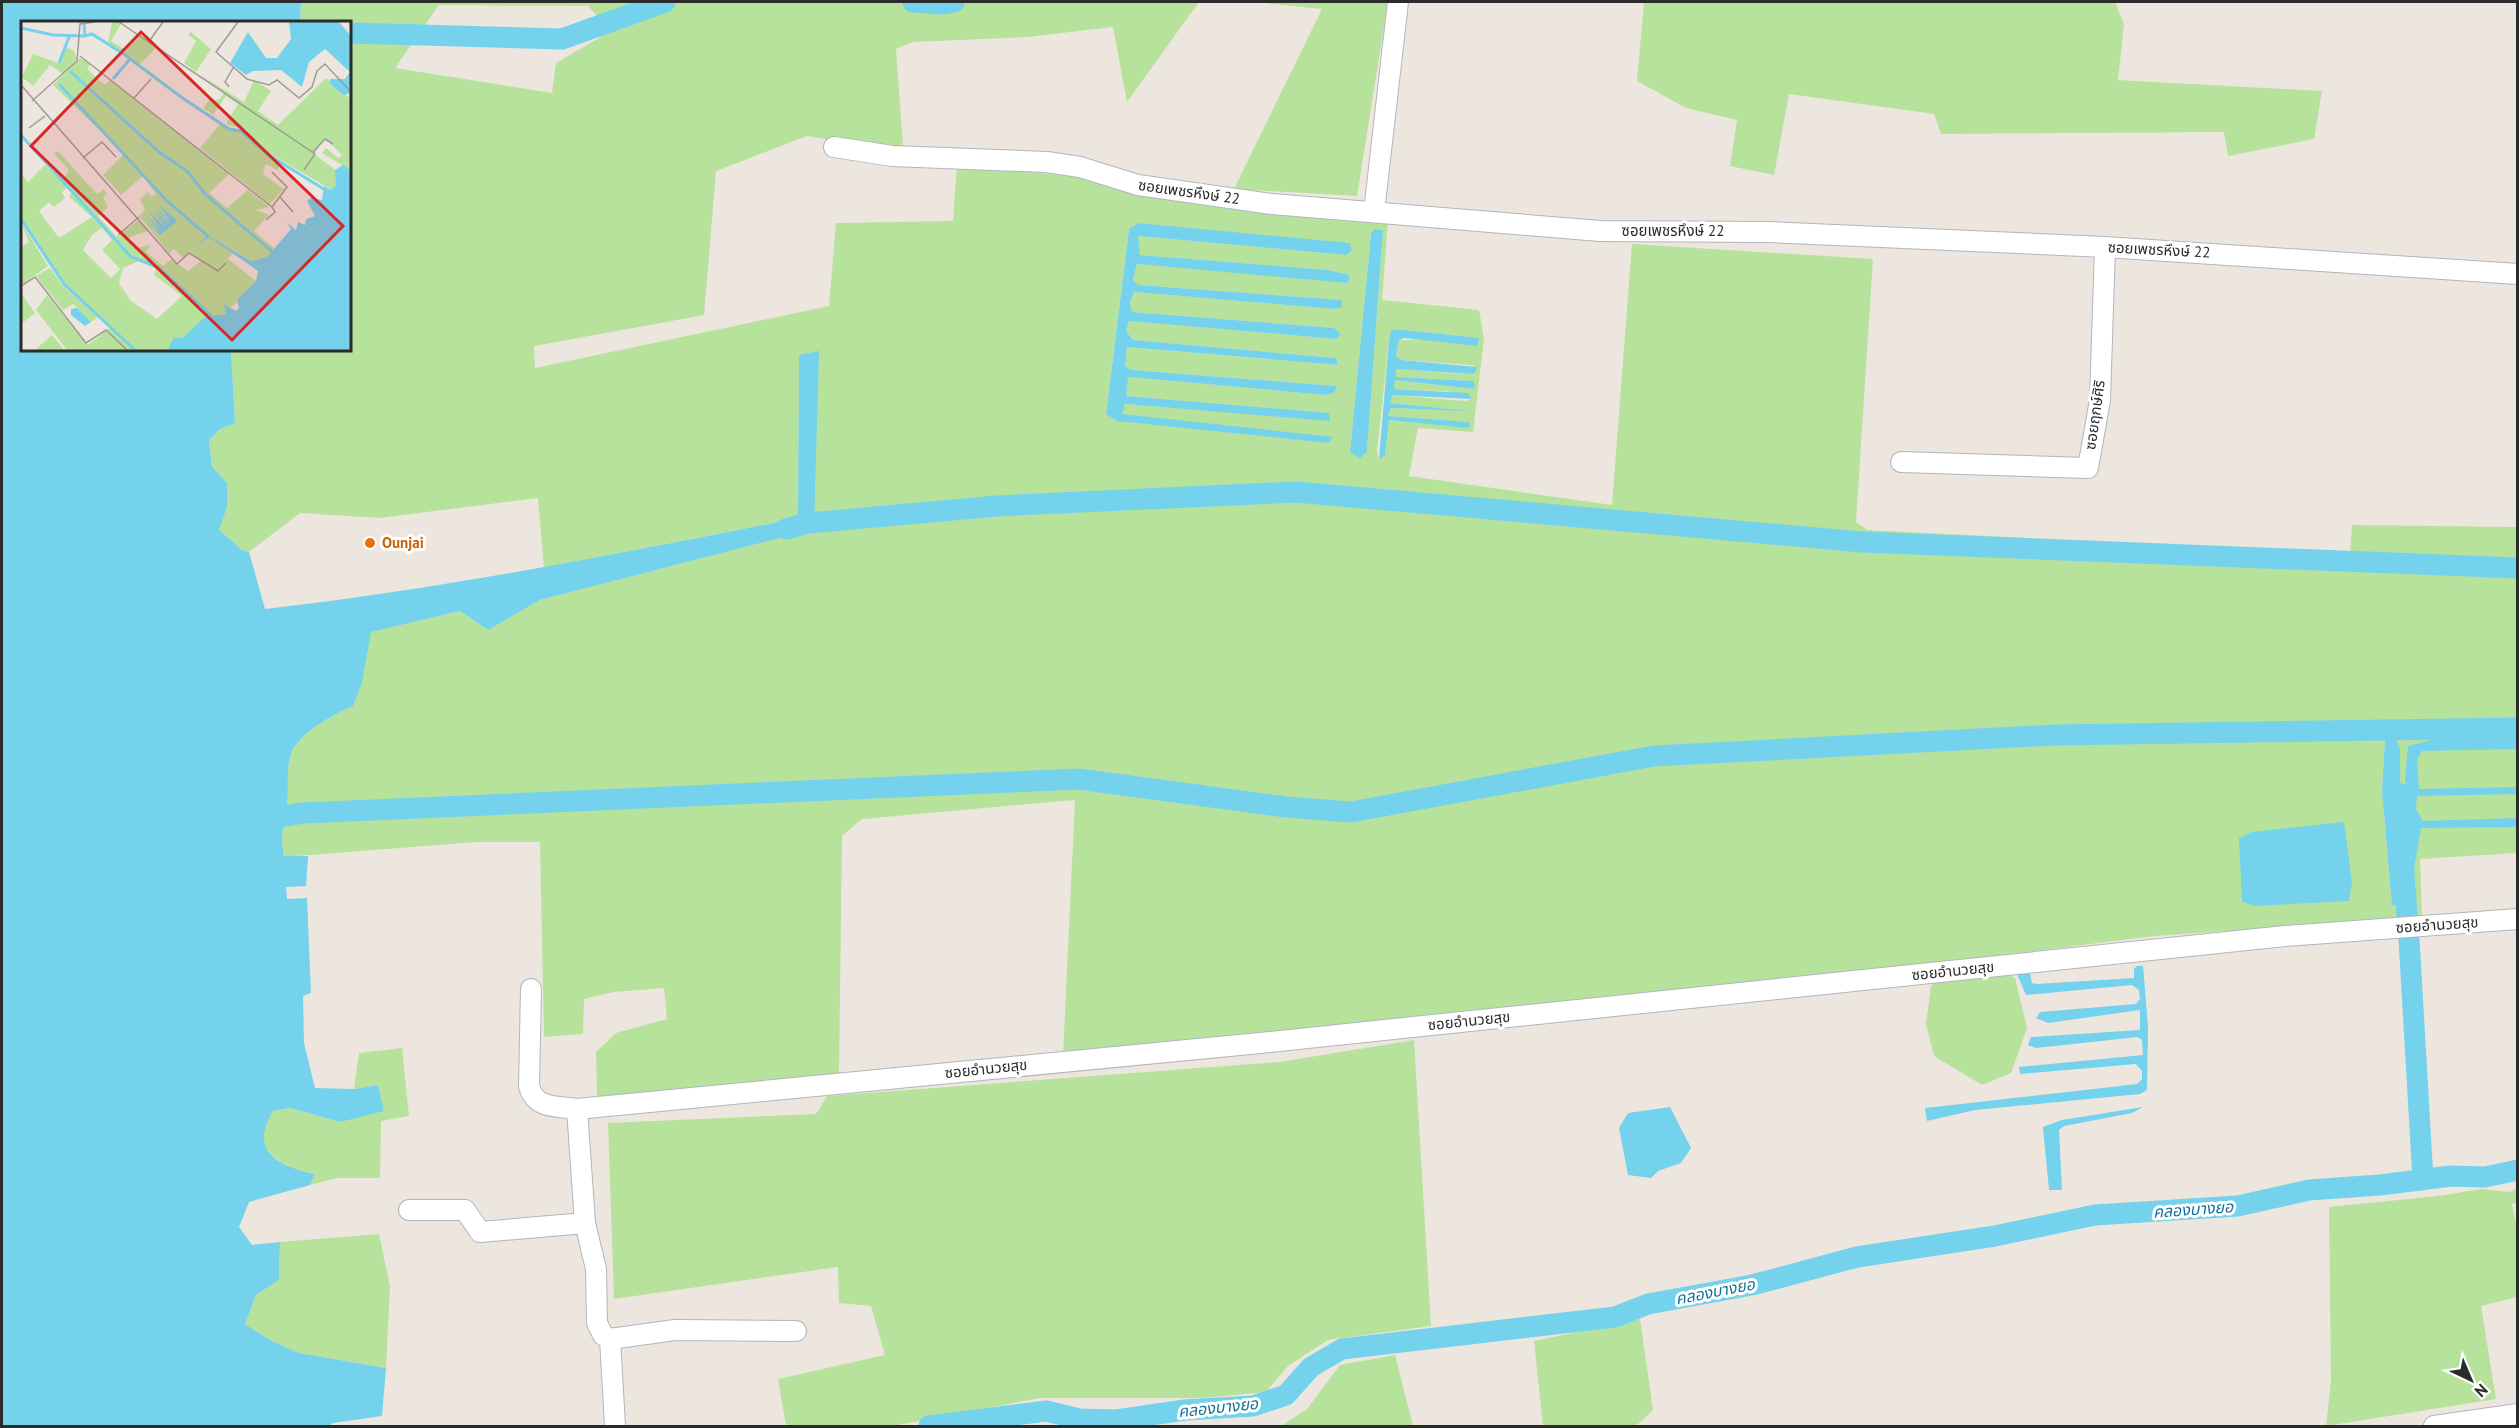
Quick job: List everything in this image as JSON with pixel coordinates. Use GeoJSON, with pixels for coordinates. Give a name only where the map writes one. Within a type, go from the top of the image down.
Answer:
{"type":"FeatureCollection","features":[{"type":"Feature","properties":{"kind":"street"},"geometry":{"type":"LineString","coordinates":[[1374,212],[1398,2]]}},
{"type":"Feature","properties":{"kind":"street","name":"ซอยเพชรหึงษ์ 22"},"geometry":{"type":"LineString","coordinates":[[834,147],[892,156],[1047,162],[1080,167],[1138,185],[1272,204],[1600,231],[1769,232],[2105,247],[2517,274]]}},
{"type":"Feature","properties":{"kind":"street","name":"ซอยฤกษ์ศิริ"},"geometry":{"type":"LineString","coordinates":[[1900,462],[2088,468],[2100,400],[2105,247]]}},
{"type":"Feature","properties":{"kind":"street","name":"ซอยอำนวยสุข"},"geometry":{"type":"LineString","coordinates":[[531,989],[530,1086],[532,1097],[539,1104],[577,1109],[1272,1042],[2285,936],[2517,919]]}},
{"type":"Feature","properties":{"kind":"street"},"geometry":{"type":"LineString","coordinates":[[577,1109],[585,1223],[596,1269],[597,1323],[603,1335],[610,1339],[675,1330],[796,1331]]}},
{"type":"Feature","properties":{"kind":"street"},"geometry":{"type":"LineString","coordinates":[[409,1210],[465,1210],[480,1232],[585,1223]]}},
{"type":"Feature","properties":{"kind":"street"},"geometry":{"type":"LineString","coordinates":[[610,1339],[615,1426]]}},
{"type":"Feature","properties":{"kind":"street"},"geometry":{"type":"LineString","coordinates":[[2434,1426],[2517,1414]]}},
{"type":"Feature","properties":{"kind":"green space"},"geometry":{"type":"Polygon","coordinates":[[[301,2],[1199,2],[1127,102],[1113,27],[1027,37],[913,42],[896,49],[903,146],[858,144],[807,136],[716,171],[704,315],[534,346],[535,368],[829,306],[836,223],[953,221],[957,165],[1080,177],[1388,221],[1382,300],[1479,310],[1484,339],[1473,432],[1418,428],[1409,476],[1612,505],[1632,244],[1873,259],[1856,522],[1867,530],[2350,554],[2352,525],[2517,527],[2517,853],[2420,859],[2422,917],[2155,936],[1994,956],[1063,1055],[1075,800],[862,819],[842,836],[839,1074],[597,1097],[596,1052],[616,1033],[667,1019],[664,988],[614,992],[584,999],[583,1034],[544,1037],[540,842],[476,842],[284,857],[282,836],[291,754],[295,746],[309,732],[327,719],[353,706],[362,683],[370,632],[460,611],[488,630],[540,600],[813,529],[799,356],[798,518],[544,568],[538,498],[379,518],[300,513],[249,552],[242,550],[218,530],[227,507],[212,467],[209,440],[220,429],[235,423],[231,351],[351,351],[351,21],[300,21],[301,2]],[[439,5],[395,68],[552,93],[556,63],[611,31],[588,6],[439,5]],[[1138,223],[1129,229],[1106,413],[1128,417],[1121,414],[1124,404],[1330,420],[1328,413],[1126,396],[1127,377],[1326,395],[1334,393],[1336,386],[1132,370],[1125,366],[1126,347],[1338,365],[1336,358],[1133,340],[1126,331],[1129,321],[1336,339],[1340,334],[1334,328],[1132,312],[1130,302],[1134,292],[1335,309],[1342,306],[1342,300],[1138,285],[1133,280],[1137,264],[1348,282],[1350,275],[1328,270],[1139,255],[1138,236],[1346,255],[1138,223]],[[1374,229],[1371,234],[1350,452],[1367,452],[1383,230],[1374,229]],[[1391,330],[1377,451],[1379,459],[1385,456],[1389,420],[1470,425],[1468,422],[1388,416],[1391,408],[1455,410],[1390,403],[1393,395],[1465,401],[1471,399],[1446,391],[1393,389],[1394,380],[1473,389],[1473,381],[1395,377],[1396,369],[1463,374],[1476,372],[1476,367],[1471,365],[1401,360],[1396,356],[1399,340],[1479,338],[1391,330]],[[2394,735],[2385,738],[2382,791],[2392,906],[2401,903],[2400,748],[2394,735]]]}},
{"type":"Feature","properties":{"kind":"green space"},"geometry":{"type":"Polygon","coordinates":[[[1254,2],[1388,2],[1357,196],[1234,189],[1322,9],[1254,2]]]}},
{"type":"Feature","properties":{"kind":"green space"},"geometry":{"type":"Polygon","coordinates":[[[1644,2],[2115,2],[2124,24],[2118,80],[2322,91],[2314,139],[2228,156],[2224,132],[1941,134],[1934,114],[1789,94],[1774,175],[1730,166],[1737,120],[1686,108],[1637,81],[1644,2]]]}},
{"type":"Feature","properties":{"kind":"green space"},"geometry":{"type":"Polygon","coordinates":[[[2004,972],[2015,978],[2027,1028],[2011,1073],[1982,1085],[1934,1056],[1926,1024],[1931,986],[1941,977],[2004,972]]]}},
{"type":"Feature","properties":{"kind":"green space"},"geometry":{"type":"Polygon","coordinates":[[[1414,1040],[1431,1326],[1328,1340],[1288,1366],[1266,1392],[1204,1398],[1040,1398],[892,1426],[786,1426],[778,1379],[885,1355],[871,1306],[839,1303],[838,1267],[614,1299],[608,1123],[816,1114],[827,1096],[1280,1062],[1414,1040]]]}},
{"type":"Feature","properties":{"kind":"green space"},"geometry":{"type":"Polygon","coordinates":[[[402,1048],[409,1116],[381,1121],[380,1178],[337,1178],[310,1185],[315,1174],[287,1165],[271,1154],[263,1138],[263,1128],[273,1111],[290,1108],[340,1122],[378,1085],[354,1089],[359,1053],[402,1048]]]}},
{"type":"Feature","properties":{"kind":"green space"},"geometry":{"type":"Polygon","coordinates":[[[2517,1188],[2517,1203],[2512,1204],[2517,1229],[2517,1297],[2481,1306],[2496,1399],[2326,1426],[2331,1381],[2329,1207],[2438,1196],[2481,1189],[2510,1192],[2517,1188]]]}},
{"type":"Feature","properties":{"kind":"green space"},"geometry":{"type":"Polygon","coordinates":[[[379,1234],[390,1286],[386,1368],[299,1353],[272,1341],[245,1324],[256,1295],[279,1280],[280,1242],[379,1234]]]}},
{"type":"Feature","properties":{"kind":"green space"},"geometry":{"type":"Polygon","coordinates":[[[1640,1319],[1653,1410],[1636,1426],[1543,1426],[1534,1341],[1640,1319]]]}},
{"type":"Feature","properties":{"kind":"green space"},"geometry":{"type":"Polygon","coordinates":[[[1395,1355],[1413,1426],[1281,1426],[1307,1409],[1340,1365],[1395,1355]]]}},
{"type":"Feature","properties":{"kind":"water"},"geometry":{"type":"Polygon","coordinates":[[[2,2],[301,2],[300,21],[21,21],[21,351],[231,351],[235,423],[220,429],[209,440],[212,467],[227,483],[227,507],[219,530],[242,550],[249,552],[265,609],[466,581],[798,518],[799,355],[819,351],[814,529],[540,600],[488,630],[460,611],[371,632],[362,683],[353,706],[327,719],[309,732],[295,746],[291,754],[282,842],[284,856],[308,856],[306,886],[286,887],[287,899],[307,898],[311,993],[303,996],[304,1043],[315,1088],[354,1089],[378,1085],[384,1111],[340,1122],[290,1108],[273,1111],[266,1125],[264,1137],[271,1155],[290,1167],[315,1174],[310,1185],[249,1202],[239,1227],[252,1245],[280,1242],[279,1280],[256,1295],[245,1324],[272,1341],[299,1353],[386,1368],[382,1416],[333,1423],[329,1426],[2,1426],[2,2]]]}},
{"type":"Feature","properties":{"kind":"water"},"geometry":{"type":"Polygon","coordinates":[[[1138,223],[1350,243],[1352,250],[1346,255],[1138,236],[1140,255],[1328,270],[1350,275],[1348,283],[1137,264],[1133,280],[1138,285],[1342,300],[1342,307],[1335,309],[1134,292],[1130,302],[1132,312],[1334,328],[1341,334],[1336,339],[1129,321],[1126,331],[1133,340],[1336,358],[1338,365],[1127,347],[1125,366],[1132,370],[1337,386],[1334,393],[1326,395],[1128,377],[1126,396],[1329,413],[1330,421],[1125,404],[1122,414],[1333,437],[1329,443],[1117,421],[1106,414],[1129,229],[1138,223]]]}},
{"type":"Feature","properties":{"kind":"water"},"geometry":{"type":"Polygon","coordinates":[[[1374,229],[1383,230],[1367,452],[1360,458],[1350,452],[1371,234],[1374,229]]]}},
{"type":"Feature","properties":{"kind":"water"},"geometry":{"type":"Polygon","coordinates":[[[1391,330],[1479,338],[1477,346],[1404,338],[1399,340],[1396,356],[1401,360],[1477,367],[1476,372],[1472,374],[1396,369],[1396,377],[1473,381],[1475,386],[1473,389],[1395,380],[1394,389],[1468,393],[1471,399],[1393,395],[1390,403],[1469,411],[1391,408],[1388,416],[1469,422],[1470,425],[1468,428],[1389,420],[1385,456],[1379,459],[1389,341],[1391,330]]]}},
{"type":"Feature","properties":{"kind":"water"},"geometry":{"type":"Polygon","coordinates":[[[2394,735],[2400,748],[2401,903],[2392,906],[2382,791],[2385,738],[2394,735]]]}},
{"type":"Feature","properties":{"kind":"water"},"geometry":{"type":"Polygon","coordinates":[[[2517,738],[2517,749],[2422,751],[2417,760],[2419,789],[2518,787],[2517,794],[2417,796],[2416,809],[2423,821],[2517,818],[2517,827],[2421,828],[2413,875],[2405,778],[2408,746],[2435,739],[2517,738]]]}},
{"type":"Feature","properties":{"kind":"water"},"geometry":{"type":"Polygon","coordinates":[[[2344,822],[2352,882],[2349,901],[2254,906],[2242,901],[2239,838],[2252,832],[2344,822]]]}},
{"type":"Feature","properties":{"kind":"water"},"geometry":{"type":"Polygon","coordinates":[[[2137,966],[2143,966],[2148,1026],[2147,1090],[2140,1094],[1975,1110],[1927,1121],[1925,1108],[2137,1084],[2142,1079],[2142,1071],[2136,1064],[2020,1074],[2019,1067],[2143,1055],[2142,1040],[2138,1037],[2036,1048],[2028,1045],[2031,1037],[2140,1030],[2140,1010],[2048,1023],[2036,1018],[2040,1012],[2136,1004],[2140,999],[2139,990],[2132,985],[2026,995],[2017,974],[2030,974],[2032,983],[2037,984],[2134,978],[2134,969],[2137,966]]]}},
{"type":"Feature","properties":{"kind":"water"},"geometry":{"type":"Polygon","coordinates":[[[1670,1107],[1691,1148],[1681,1163],[1658,1171],[1651,1178],[1628,1175],[1619,1128],[1628,1113],[1670,1107]]]}},
{"type":"Feature","properties":{"kind":"water"},"geometry":{"type":"Polygon","coordinates":[[[2143,1107],[2132,1113],[2064,1126],[2059,1130],[2062,1190],[2049,1190],[2043,1127],[2062,1120],[2143,1107]]]}},
{"type":"Feature","properties":{"kind":"waterway"},"geometry":{"type":"LineString","coordinates":[[351,33],[562,39],[665,2]]}},
{"type":"Feature","properties":{"kind":"waterway"},"geometry":{"type":"LineString","coordinates":[[913,2],[941,4],[954,2]]}},
{"type":"Feature","properties":{"kind":"waterway"},"geometry":{"type":"LineString","coordinates":[[786,529],[808,523],[997,506],[1296,492],[1862,542],[2518,568]]}},
{"type":"Feature","properties":{"kind":"waterway"},"geometry":{"type":"LineString","coordinates":[[256,820],[304,813],[1078,779],[1286,807],[1351,812],[1654,756],[2055,735],[2518,728]]}},
{"type":"Feature","properties":{"kind":"waterway"},"geometry":{"type":"LineString","coordinates":[[2398,793],[2407,915]]}},
{"type":"Feature","properties":{"kind":"waterway"},"geometry":{"type":"LineString","coordinates":[[2409,939],[2423,1180]]}},
{"type":"Feature","properties":{"kind":"waterway","name":"คลองบางยอ"},"geometry":{"type":"LineString","coordinates":[[929,1426],[1046,1411],[1080,1419],[1116,1420],[1185,1410],[1253,1406],[1286,1395],[1311,1367],[1342,1349],[1615,1317],[1648,1304],[1752,1285],[1857,1257],[1995,1236],[2095,1215],[2238,1206],[2309,1190],[2380,1185],[2451,1176],[2485,1177],[2518,1170]]}},
{"type":"Feature","properties":{"kind":"place","name":"Ounjai"},"geometry":{"type":"Point","coordinates":[370,543]}}]}
